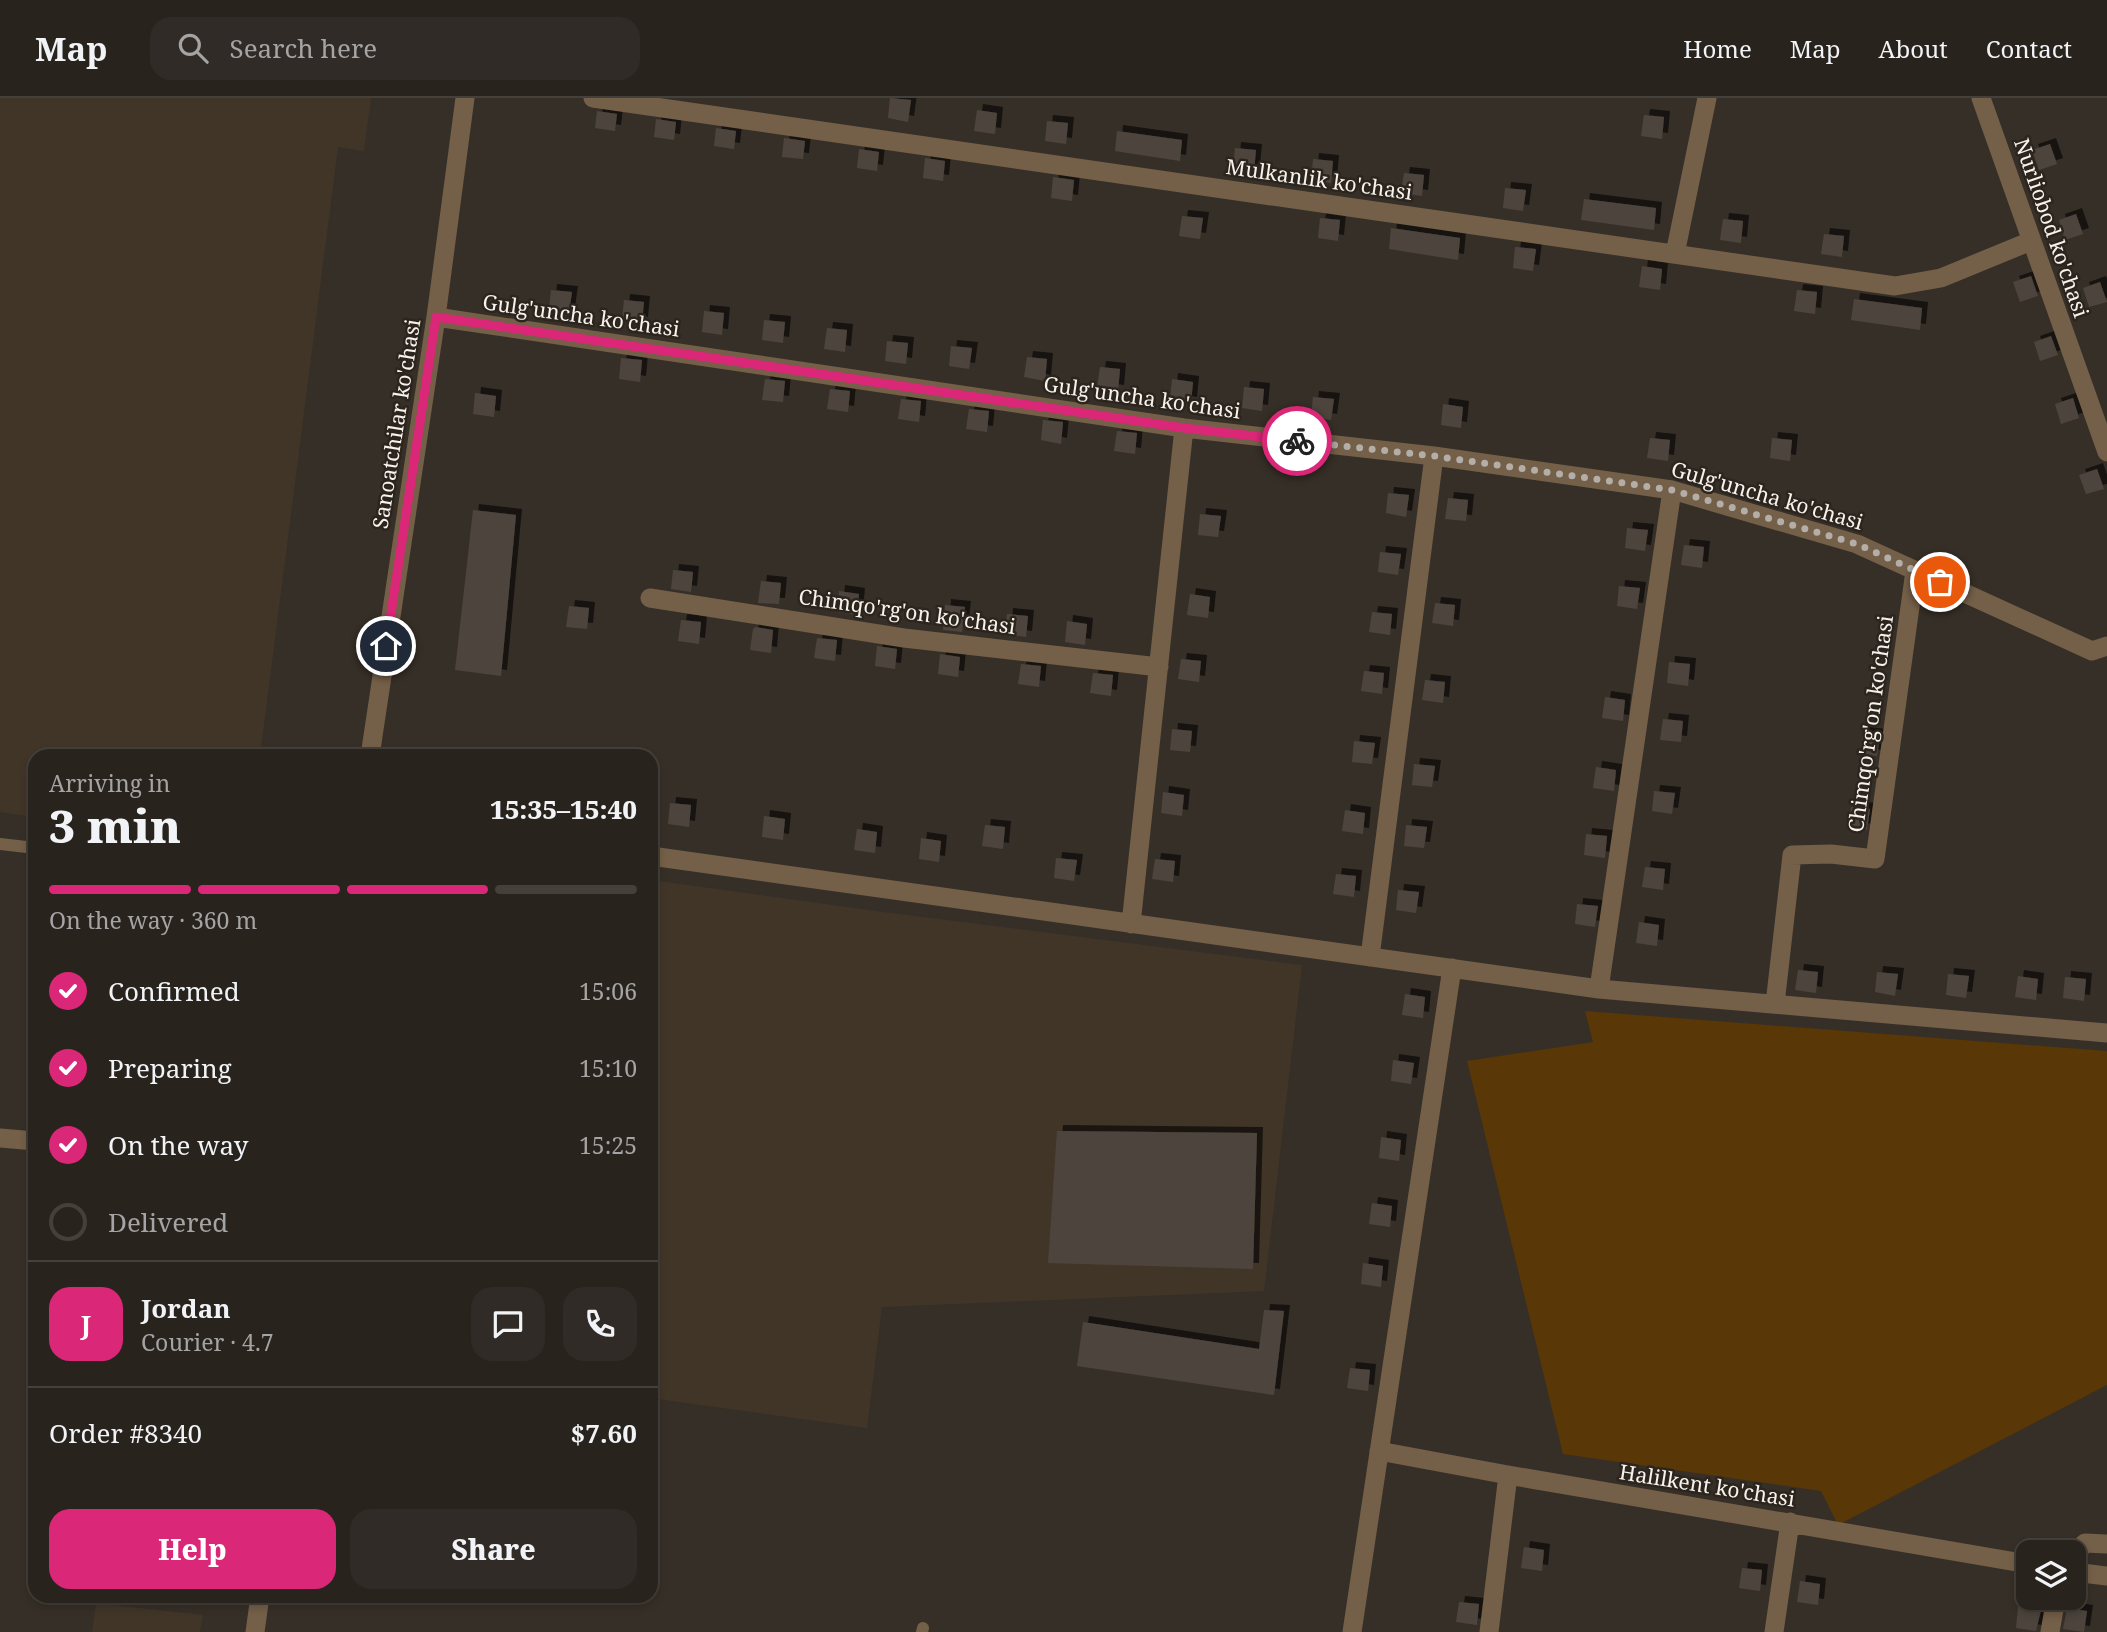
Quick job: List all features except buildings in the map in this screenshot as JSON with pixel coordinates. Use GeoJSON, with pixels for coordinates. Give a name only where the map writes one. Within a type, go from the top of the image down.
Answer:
{"type":"FeatureCollection","features":[{"type":"Feature","properties":{"kind":"street","name":"Sanoatchilar ko'chasi"},"geometry":{"type":"LineString","coordinates":[[371,749],[436,317],[464,98]]}},
{"type":"Feature","properties":{"kind":"street","name":"Mulkanlik ko'chasi"},"geometry":{"type":"LineString","coordinates":[[593,98],[1895,286],[1941,278],[2031,241]]}},
{"type":"Feature","properties":{"kind":"street"},"geometry":{"type":"LineString","coordinates":[[1675,254],[1707,98]]}},
{"type":"Feature","properties":{"kind":"street","name":"Nurliobod ko'chasi"},"geometry":{"type":"LineString","coordinates":[[1981,98],[2107,452]]}},
{"type":"Feature","properties":{"kind":"street","name":"Gulg'uncha ko'chasi"},"geometry":{"type":"LineString","coordinates":[[436,317],[1184,428],[1434,456],[1672,490],[1857,544],[2092,651],[2107,646]]}},
{"type":"Feature","properties":{"kind":"street"},"geometry":{"type":"LineString","coordinates":[[1131,924],[1184,428]]}},
{"type":"Feature","properties":{"kind":"street"},"geometry":{"type":"LineString","coordinates":[[1370,957],[1434,456]]}},
{"type":"Feature","properties":{"kind":"street"},"geometry":{"type":"LineString","coordinates":[[1598,989],[1672,490]]}},
{"type":"Feature","properties":{"kind":"street","name":"Chimqo'rg'on ko'chasi"},"geometry":{"type":"LineString","coordinates":[[1775,1004],[1792,855],[1875,859],[1915,570]]}},
{"type":"Feature","properties":{"kind":"street","name":"Chimqo'rg'on ko'chasi"},"geometry":{"type":"LineString","coordinates":[[650,598],[904,638],[1158,667]]}},
{"type":"Feature","properties":{"kind":"street"},"geometry":{"type":"LineString","coordinates":[[658,857],[1598,989],[2107,1033]]}},
{"type":"Feature","properties":{"kind":"street"},"geometry":{"type":"LineString","coordinates":[[1352,1632],[1452,968]]}},
{"type":"Feature","properties":{"kind":"street"},"geometry":{"type":"LineString","coordinates":[[0,1138],[28,1140]]}},
{"type":"Feature","properties":{"kind":"street","name":"Halilkent ko'chasi"},"geometry":{"type":"LineString","coordinates":[[1379,1451],[2016,1562]]}},
{"type":"Feature","properties":{"kind":"street"},"geometry":{"type":"LineString","coordinates":[[1489,1632],[1508,1475]]}},
{"type":"Feature","properties":{"kind":"street"},"geometry":{"type":"LineString","coordinates":[[1774,1632],[1790,1522]]}},
{"type":"Feature","properties":{"kind":"street"},"geometry":{"type":"LineString","coordinates":[[2086,1543],[2107,1544]]}},
{"type":"Feature","properties":{"kind":"street"},"geometry":{"type":"LineString","coordinates":[[2086,1573],[2107,1576]]}},
{"type":"Feature","properties":{"kind":"street"},"geometry":{"type":"LineString","coordinates":[[255,1632],[259,1603]]}},
{"type":"Feature","properties":{"kind":"street"},"geometry":{"type":"LineString","coordinates":[[2050,1632],[2054,1610]]}},
{"type":"Feature","properties":{"kind":"lane"},"geometry":{"type":"LineString","coordinates":[[0,844],[28,847]]}},
{"type":"Feature","properties":{"kind":"shaded area"},"geometry":{"type":"Polygon","coordinates":[[[0,98],[371,98],[364,151],[338,147],[261,749],[28,749],[28,816],[0,812],[0,98]]]}},
{"type":"Feature","properties":{"kind":"shaded area"},"geometry":{"type":"Polygon","coordinates":[[[658,881],[1302,965],[1264,1291],[882,1307],[867,1428],[658,1399],[658,881]]]}},
{"type":"Feature","properties":{"kind":"shaded area"},"geometry":{"type":"Polygon","coordinates":[[[1585,1011],[2107,1051],[2107,1385],[1838,1525],[1821,1491],[1563,1454],[1467,1061],[1593,1042],[1585,1011]]]}},
{"type":"Feature","properties":{"kind":"shaded area"},"geometry":{"type":"Polygon","coordinates":[[[96,1603],[203,1615],[200,1632],[92,1632],[96,1603]]]}},
{"type":"Feature","properties":{"kind":"way so far"},"geometry":{"type":"LineString","coordinates":[[1297,441],[1434,456],[1672,490],[1857,544],[1940,582]]}},
{"type":"Feature","properties":{"kind":"route"},"geometry":{"type":"LineString","coordinates":[[386,646],[436,317],[1184,428],[1297,441]]}}]}
